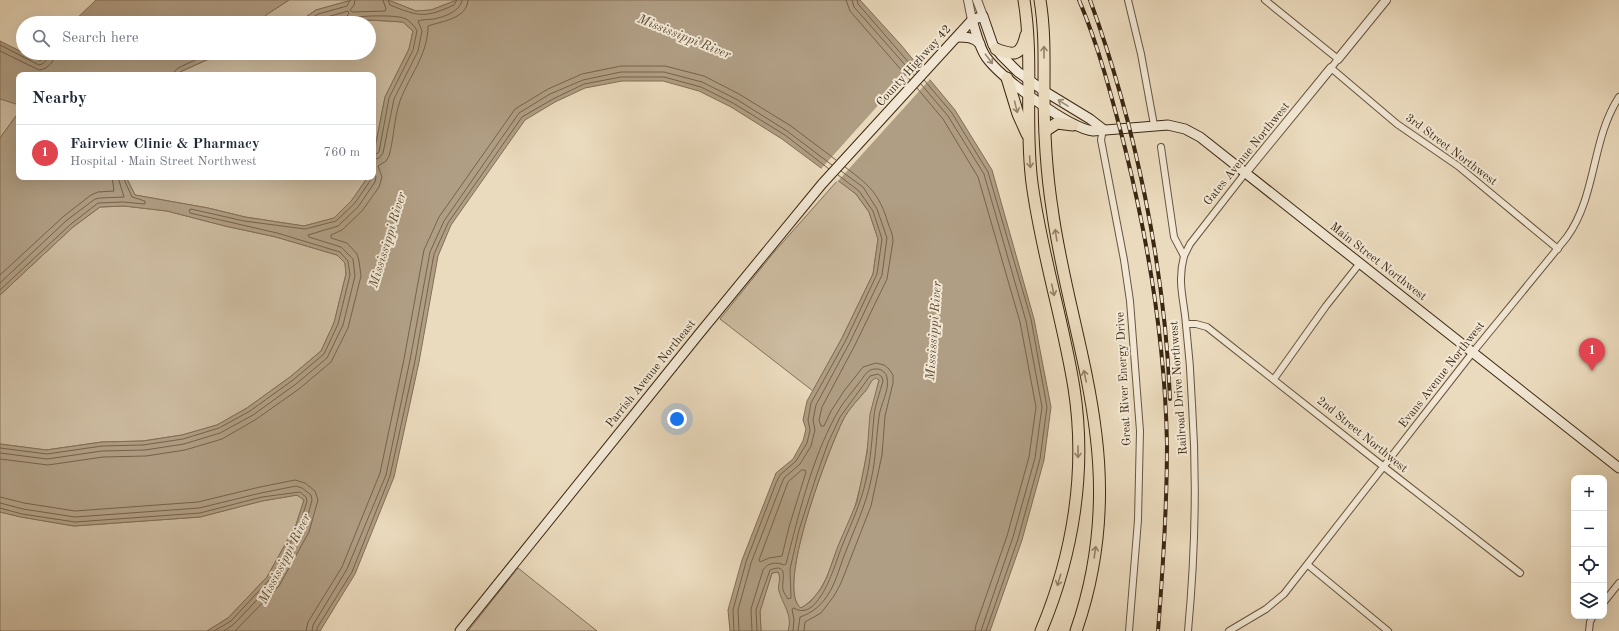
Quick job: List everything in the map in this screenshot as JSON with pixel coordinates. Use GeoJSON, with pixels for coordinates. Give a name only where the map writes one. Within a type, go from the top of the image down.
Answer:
{"type":"FeatureCollection","features":[{"type":"Feature","properties":{"kind":"highway"},"geometry":{"type":"LineString","coordinates":[[1024,0],[1028,27],[1028,135],[1035,204],[1074,389],[1079,450],[1075,510],[1069,540],[1055,595],[1041,631]]}},
{"type":"Feature","properties":{"kind":"highway"},"geometry":{"type":"LineString","coordinates":[[1040,0],[1045,50],[1044,106],[1046,159],[1052,208],[1057,241],[1093,414],[1099,475],[1099,505],[1094,558],[1086,596],[1076,631]]}},
{"type":"Feature","properties":{"kind":"highway"},"geometry":{"type":"LineString","coordinates":[[996,49],[1012,54],[1021,49],[1028,27]]}},
{"type":"Feature","properties":{"kind":"highway"},"geometry":{"type":"LineString","coordinates":[[1007,78],[1018,114],[1028,135]]}},
{"type":"Feature","properties":{"kind":"highway"},"geometry":{"type":"LineString","coordinates":[[1045,131],[1057,123],[1074,125]]}},
{"type":"Feature","properties":{"kind":"main road","name":"County Highway 42"},"geometry":{"type":"LineString","coordinates":[[865,137],[972,20],[983,16]]}},
{"type":"Feature","properties":{"kind":"main road"},"geometry":{"type":"LineString","coordinates":[[983,16],[988,33],[996,49],[1018,72],[1044,91],[1090,119],[1102,129]]}},
{"type":"Feature","properties":{"kind":"main road","name":"Main Street Northwest"},"geometry":{"type":"LineString","coordinates":[[972,20],[986,57],[1007,78],[1044,106],[1074,125],[1085,130],[1093,131],[1102,129],[1116,130],[1154,125],[1168,125],[1193,132],[1246,172],[1619,468]]}},
{"type":"Feature","properties":{"kind":"main road"},"geometry":{"type":"LineString","coordinates":[[957,37],[971,38],[980,44]]}},
{"type":"Feature","properties":{"kind":"main road","name":"Parrish Avenue Northeast"},"geometry":{"type":"LineString","coordinates":[[460,631],[822,184],[865,137]]}},
{"type":"Feature","properties":{"kind":"street","name":"Main Street Northwest"},"geometry":{"type":"LineString","coordinates":[[968,0],[972,20]]}},
{"type":"Feature","properties":{"kind":"street"},"geometry":{"type":"LineString","coordinates":[[977,0],[983,16]]}},
{"type":"Feature","properties":{"kind":"street"},"geometry":{"type":"LineString","coordinates":[[1128,0],[1141,54],[1154,125]]}},
{"type":"Feature","properties":{"kind":"street"},"geometry":{"type":"LineString","coordinates":[[1265,0],[1338,60]]}},
{"type":"Feature","properties":{"kind":"street"},"geometry":{"type":"LineString","coordinates":[[1331,68],[1386,0]]}},
{"type":"Feature","properties":{"kind":"street","name":"Gates Avenue Northwest"},"geometry":{"type":"LineString","coordinates":[[1184,256],[1190,244],[1246,172],[1331,68]]}},
{"type":"Feature","properties":{"kind":"street","name":"3rd Street Northwest"},"geometry":{"type":"LineString","coordinates":[[1331,68],[1397,124],[1458,166],[1558,249]]}},
{"type":"Feature","properties":{"kind":"street","name":"Evans Avenue Northwest"},"geometry":{"type":"LineString","coordinates":[[1229,631],[1274,603],[1284,594],[1473,352],[1558,249],[1576,224],[1581,213],[1590,188],[1598,146],[1606,121],[1619,97]]}},
{"type":"Feature","properties":{"kind":"street","name":"Great River Energy Drive"},"geometry":{"type":"LineString","coordinates":[[1102,129],[1101,140],[1124,260],[1130,301],[1140,430],[1138,520],[1129,631]]}},
{"type":"Feature","properties":{"kind":"street"},"geometry":{"type":"LineString","coordinates":[[1161,147],[1174,237],[1184,256]]}},
{"type":"Feature","properties":{"kind":"street","name":"Railroad Drive Northwest"},"geometry":{"type":"LineString","coordinates":[[1184,256],[1180,284],[1186,324],[1191,379],[1195,463],[1188,631]]}},
{"type":"Feature","properties":{"kind":"street"},"geometry":{"type":"LineString","coordinates":[[1274,379],[1326,306],[1360,263]]}},
{"type":"Feature","properties":{"kind":"street","name":"2nd Street Northwest"},"geometry":{"type":"LineString","coordinates":[[1186,324],[1196,324],[1207,327],[1520,573]]}},
{"type":"Feature","properties":{"kind":"street"},"geometry":{"type":"LineString","coordinates":[[1308,565],[1388,631]]}},
{"type":"Feature","properties":{"kind":"street"},"geometry":{"type":"LineString","coordinates":[[1607,598],[1619,583]]}},
{"type":"Feature","properties":{"kind":"street"},"geometry":{"type":"LineString","coordinates":[[1589,631],[1592,619]]}},
{"type":"Feature","properties":{"kind":"shaded area"},"geometry":{"type":"Polygon","coordinates":[[[289,0],[352,0],[316,10],[307,16],[265,16],[289,0]]]}},
{"type":"Feature","properties":{"kind":"shaded area"},"geometry":{"type":"Polygon","coordinates":[[[388,0],[457,0],[431,10],[416,11],[388,0]]]}},
{"type":"Feature","properties":{"kind":"shaded area"},"geometry":{"type":"Polygon","coordinates":[[[376,20],[403,22],[413,31],[409,49],[385,97],[376,143],[376,72],[180,72],[207,60],[376,60],[376,20]]]}},
{"type":"Feature","properties":{"kind":"shaded area"},"geometry":{"type":"Polygon","coordinates":[[[0,69],[16,75],[16,116],[0,138],[0,69]]]}},
{"type":"Feature","properties":{"kind":"shaded area"},"geometry":{"type":"Polygon","coordinates":[[[128,180],[366,180],[352,200],[334,218],[304,226],[245,217],[208,208],[135,195],[128,180]]]}},
{"type":"Feature","properties":{"kind":"shaded area"},"geometry":{"type":"Polygon","coordinates":[[[838,180],[856,194],[869,212],[878,239],[873,274],[842,338],[813,391],[720,319],[775,251],[838,180]]]}},
{"type":"Feature","properties":{"kind":"shaded area"},"geometry":{"type":"Polygon","coordinates":[[[124,206],[167,211],[276,237],[337,255],[345,263],[346,274],[334,323],[321,351],[290,377],[247,408],[217,425],[182,435],[143,441],[102,442],[46,450],[0,444],[0,295],[73,227],[100,207],[124,206]]]}},
{"type":"Feature","properties":{"kind":"shaded area"},"geometry":{"type":"Polygon","coordinates":[[[876,377],[879,380],[864,469],[855,505],[825,581],[815,596],[801,608],[795,596],[794,574],[799,547],[817,486],[836,435],[845,416],[876,377]]]}},
{"type":"Feature","properties":{"kind":"shaded area"},"geometry":{"type":"Polygon","coordinates":[[[297,495],[304,500],[296,525],[267,577],[228,618],[207,631],[0,631],[0,512],[74,526],[200,517],[262,501],[297,495]]]}},
{"type":"Feature","properties":{"kind":"shaded area"},"geometry":{"type":"Polygon","coordinates":[[[518,568],[597,631],[468,631],[518,568]]]}},
{"type":"Feature","properties":{"kind":"shaded area"},"geometry":{"type":"Polygon","coordinates":[[[778,572],[780,577],[779,590],[786,605],[790,620],[789,630],[761,631],[760,611],[772,573],[778,572]]]}},
{"type":"Feature","properties":{"kind":"water"},"geometry":{"type":"Polygon","coordinates":[[[96,0],[289,0],[265,16],[79,16],[96,0]]]}},
{"type":"Feature","properties":{"kind":"water","name":"Mississippi River"},"geometry":{"type":"Polygon","coordinates":[[[352,0],[388,0],[416,11],[431,10],[457,0],[860,0],[901,45],[955,110],[992,170],[1034,319],[1051,407],[1044,460],[1022,540],[990,631],[788,631],[789,620],[787,610],[779,591],[780,577],[778,572],[772,573],[760,611],[761,631],[730,631],[728,610],[742,560],[776,473],[793,459],[803,441],[806,429],[803,420],[807,401],[842,338],[873,274],[878,239],[869,212],[856,194],[782,139],[731,107],[699,91],[663,81],[622,81],[585,88],[555,102],[525,120],[451,225],[438,256],[419,362],[394,477],[355,574],[320,631],[207,631],[228,618],[267,577],[296,525],[304,500],[297,495],[262,501],[200,517],[74,526],[0,512],[0,444],[46,450],[102,442],[143,441],[182,435],[217,425],[247,408],[290,377],[321,351],[334,323],[346,274],[345,263],[337,255],[276,237],[167,211],[124,206],[100,207],[73,227],[0,295],[0,138],[16,116],[16,180],[128,180],[135,195],[208,208],[245,217],[304,226],[334,218],[352,200],[366,180],[376,180],[376,143],[385,97],[409,49],[413,31],[403,22],[376,20],[376,16],[307,16],[316,10],[352,0]],[[876,378],[872,381],[845,416],[836,435],[817,486],[799,547],[794,575],[795,596],[801,608],[810,602],[821,589],[857,502],[867,453],[870,414],[879,380],[876,378]]]}},
{"type":"Feature","properties":{"kind":"water"},"geometry":{"type":"Polygon","coordinates":[[[0,41],[16,49],[16,60],[207,60],[180,72],[16,72],[16,104],[0,99],[0,41]]]}},
{"type":"Feature","properties":{"kind":"pier"},"geometry":{"type":"Polygon","coordinates":[[[917,62],[931,78],[837,182],[820,170],[917,62]]]}},
{"type":"Feature","properties":{"kind":"railway"},"geometry":{"type":"LineString","coordinates":[[1079,0],[1099,54],[1134,184],[1148,258],[1159,332],[1166,407],[1167,444],[1162,584],[1158,631]]}},
{"type":"Feature","properties":{"kind":"railway"},"geometry":{"type":"LineString","coordinates":[[1090,0],[1121,96],[1145,196],[1162,299],[1170,399]]}},
{"type":"Feature","properties":{"kind":"place","name":"Fairview Clinic & Pharmacy"},"geometry":{"type":"Point","coordinates":[1592,371]}}]}
